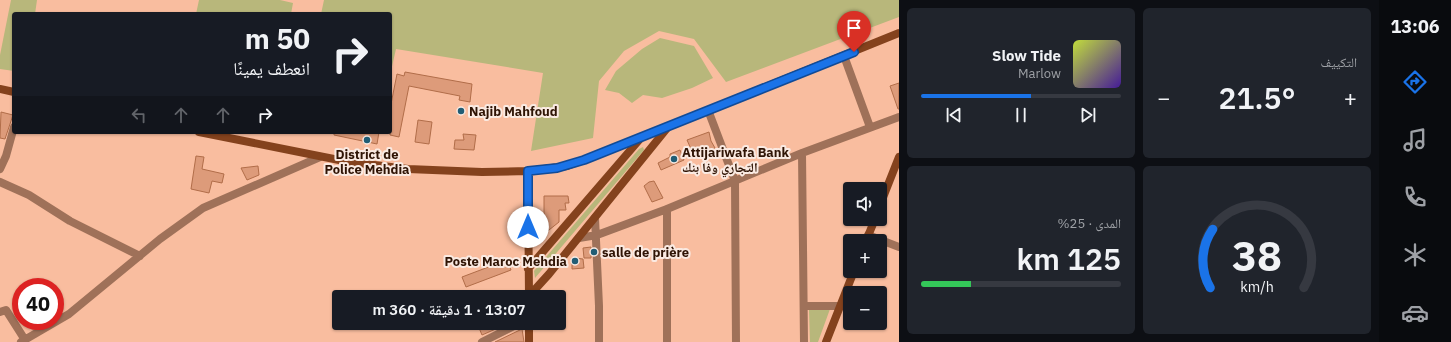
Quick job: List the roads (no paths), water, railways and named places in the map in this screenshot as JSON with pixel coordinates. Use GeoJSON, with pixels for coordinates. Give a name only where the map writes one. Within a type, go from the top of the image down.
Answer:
{"type":"FeatureCollection","features":[{"type":"Feature","properties":{"kind":"street"},"geometry":{"type":"LineString","coordinates":[[209,134],[320,157],[377,166],[408,169],[482,172],[528,171],[567,166],[899,33]]}},
{"type":"Feature","properties":{"kind":"street"},"geometry":{"type":"LineString","coordinates":[[844,56],[870,127]]}},
{"type":"Feature","properties":{"kind":"street"},"geometry":{"type":"LineString","coordinates":[[0,89],[12,92]]}},
{"type":"Feature","properties":{"kind":"street"},"geometry":{"type":"LineString","coordinates":[[708,110],[735,181],[736,342]]}},
{"type":"Feature","properties":{"kind":"street"},"geometry":{"type":"LineString","coordinates":[[579,238],[597,235],[667,209],[802,153],[899,117]]}},
{"type":"Feature","properties":{"kind":"street"},"geometry":{"type":"LineString","coordinates":[[534,290],[579,238],[669,126]]}},
{"type":"Feature","properties":{"kind":"street"},"geometry":{"type":"LineString","coordinates":[[0,169],[6,156],[12,134]]}},
{"type":"Feature","properties":{"kind":"street"},"geometry":{"type":"LineString","coordinates":[[528,269],[642,137]]}},
{"type":"Feature","properties":{"kind":"street"},"geometry":{"type":"LineString","coordinates":[[802,153],[804,342]]}},
{"type":"Feature","properties":{"kind":"street"},"geometry":{"type":"LineString","coordinates":[[0,312],[6,310],[23,341],[69,314],[170,232],[203,208],[320,157]]}},
{"type":"Feature","properties":{"kind":"street"},"geometry":{"type":"LineString","coordinates":[[887,187],[899,157]]}},
{"type":"Feature","properties":{"kind":"street"},"geometry":{"type":"LineString","coordinates":[[528,171],[529,290]]}},
{"type":"Feature","properties":{"kind":"street"},"geometry":{"type":"LineString","coordinates":[[0,182],[29,195],[70,221],[140,256]]}},
{"type":"Feature","properties":{"kind":"street"},"geometry":{"type":"LineString","coordinates":[[667,209],[667,342]]}},
{"type":"Feature","properties":{"kind":"street"},"geometry":{"type":"LineString","coordinates":[[595,218],[597,235],[599,342]]}},
{"type":"Feature","properties":{"kind":"street"},"geometry":{"type":"LineString","coordinates":[[887,244],[899,247]]}},
{"type":"Feature","properties":{"kind":"street"},"geometry":{"type":"LineString","coordinates":[[826,342],[851,278]]}},
{"type":"Feature","properties":{"kind":"street"},"geometry":{"type":"LineString","coordinates":[[804,306],[840,306]]}},
{"type":"Feature","properties":{"kind":"street"},"geometry":{"type":"LineString","coordinates":[[482,342],[506,330]]}},
{"type":"Feature","properties":{"kind":"street"},"geometry":{"type":"LineString","coordinates":[[529,330],[529,342]]}},
{"type":"Feature","properties":{"kind":"place","name":"Najib Mahfoud"},"geometry":{"type":"Point","coordinates":[461,111]}},
{"type":"Feature","properties":{"kind":"place","name":"District de Police Mehdia"},"geometry":{"type":"Point","coordinates":[367,140]}},
{"type":"Feature","properties":{"kind":"place","name":"Attijariwafa Bank التجاري وفا بنك"},"geometry":{"type":"Point","coordinates":[674,159]}},
{"type":"Feature","properties":{"kind":"place","name":"salle de prière"},"geometry":{"type":"Point","coordinates":[594,252]}},
{"type":"Feature","properties":{"kind":"place","name":"Poste Maroc Mehdia"},"geometry":{"type":"Point","coordinates":[575,261]}}]}
